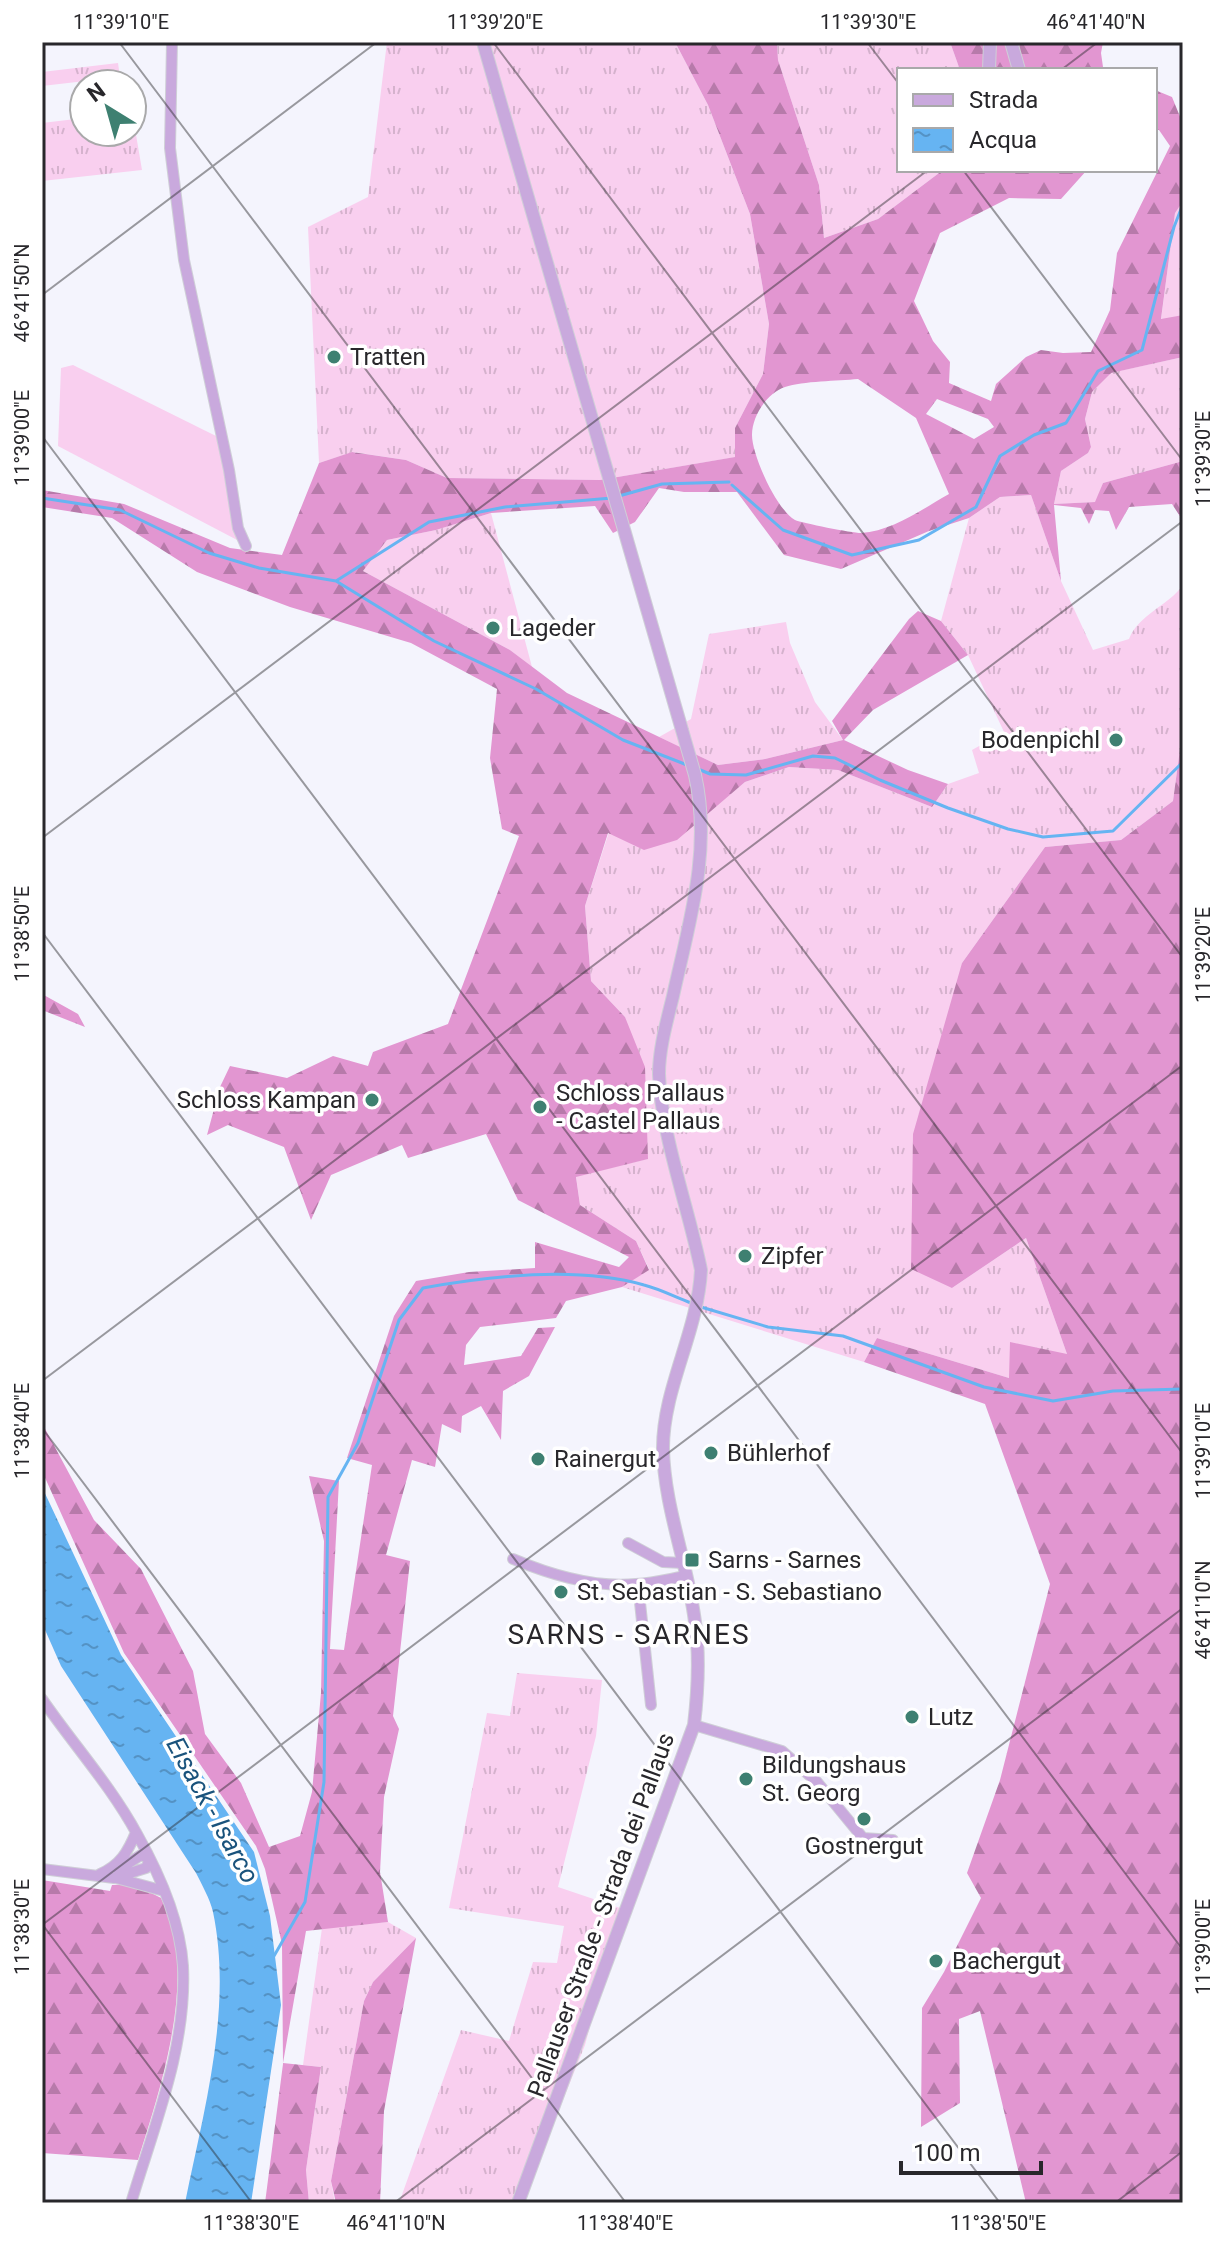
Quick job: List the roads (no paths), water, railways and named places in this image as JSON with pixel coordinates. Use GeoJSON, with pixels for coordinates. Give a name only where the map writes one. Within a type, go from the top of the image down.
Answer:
{"type":"FeatureCollection","features":[{"type":"Feature","properties":{"kind":"street"},"geometry":{"type":"LineString","coordinates":[[172,42],[170,148],[184,260],[229,470],[238,528],[246,546]]}},
{"type":"Feature","properties":{"kind":"street","name":"Pallauser Straße - Strada dei Pallaus"},"geometry":{"type":"LineString","coordinates":[[483,42],[690,757],[702,817],[701,859],[659,1073],[664,1116],[701,1270],[700,1292],[690,1337],[664,1423],[663,1450],[695,1620],[698,1648],[694,1725],[518,2203]]}},
{"type":"Feature","properties":{"kind":"street"},"geometry":{"type":"LineString","coordinates":[[989,68],[990,42]]}},
{"type":"Feature","properties":{"kind":"street"},"geometry":{"type":"LineString","coordinates":[[1011,42],[1018,68]]}},
{"type":"Feature","properties":{"kind":"street"},"geometry":{"type":"LineString","coordinates":[[628,1543],[663,1562],[684,1569]]}},
{"type":"Feature","properties":{"kind":"street"},"geometry":{"type":"LineString","coordinates":[[513,1559],[544,1572],[586,1582],[638,1584],[684,1569]]}},
{"type":"Feature","properties":{"kind":"street"},"geometry":{"type":"LineString","coordinates":[[638,1584],[651,1705]]}},
{"type":"Feature","properties":{"kind":"street"},"geometry":{"type":"LineString","coordinates":[[42,1699],[136,1832],[164,1891],[177,1929],[183,1964],[181,2011],[174,2059],[131,2203]]}},
{"type":"Feature","properties":{"kind":"street"},"geometry":{"type":"LineString","coordinates":[[694,1725],[782,1751],[817,1782],[863,1838],[893,1840]]}},
{"type":"Feature","properties":{"kind":"street"},"geometry":{"type":"LineString","coordinates":[[113,1873],[136,1832]]}},
{"type":"Feature","properties":{"kind":"street"},"geometry":{"type":"LineString","coordinates":[[42,1869],[97,1875],[113,1873],[141,1855],[150,1859]]}},
{"type":"Feature","properties":{"kind":"street"},"geometry":{"type":"LineString","coordinates":[[113,1873],[164,1891]]}},
{"type":"Feature","properties":{"kind":"water","name":"Eisack - Isarco"},"geometry":{"type":"Polygon","coordinates":[[[42,1487],[121,1655],[254,1852],[270,1916],[281,2005],[251,2203],[185,2203],[214,2058],[218,2021],[220,1985],[213,1912],[196,1873],[61,1666],[42,1623],[42,1487]]]}},
{"type":"Feature","properties":{"kind":"waterway"},"geometry":{"type":"LineString","coordinates":[[732,485],[783,530],[852,555],[919,540],[976,507],[1000,456],[1034,435],[1066,423],[1098,371],[1142,350],[1174,227],[1183,204]]}},
{"type":"Feature","properties":{"kind":"waterway"},"geometry":{"type":"LineString","coordinates":[[619,496],[662,484],[729,482]]}},
{"type":"Feature","properties":{"kind":"waterway"},"geometry":{"type":"LineString","coordinates":[[42,498],[120,510],[209,553],[259,568],[336,581],[434,641],[536,689],[623,740],[687,765]]}},
{"type":"Feature","properties":{"kind":"waterway"},"geometry":{"type":"LineString","coordinates":[[336,581],[429,522],[505,507],[612,498]]}},
{"type":"Feature","properties":{"kind":"waterway"},"geometry":{"type":"LineString","coordinates":[[698,769],[710,774],[746,775],[813,756],[835,758],[948,808],[1008,829],[1043,837],[1113,831],[1183,762]]}},
{"type":"Feature","properties":{"kind":"waterway"},"geometry":{"type":"LineString","coordinates":[[274,1956],[305,1902],[324,1782],[328,1497],[358,1443],[399,1320],[423,1288],[534,1275],[618,1279],[691,1303]]}},
{"type":"Feature","properties":{"kind":"waterway"},"geometry":{"type":"LineString","coordinates":[[701,1307],[768,1327],[843,1336],[984,1387],[1053,1401],[1113,1391],[1183,1389]]}},
{"type":"Feature","properties":{"kind":"place","name":"Tratten"},"geometry":{"type":"Point","coordinates":[334,357]}},
{"type":"Feature","properties":{"kind":"place","name":"Lageder"},"geometry":{"type":"Point","coordinates":[493,628]}},
{"type":"Feature","properties":{"kind":"place","name":"Bodenpichl"},"geometry":{"type":"Point","coordinates":[1116,740]}},
{"type":"Feature","properties":{"kind":"place","name":"Schloss Kampan"},"geometry":{"type":"Point","coordinates":[372,1100]}},
{"type":"Feature","properties":{"kind":"place","name":"Schloss Pallaus - Castel Pallaus"},"geometry":{"type":"Point","coordinates":[540,1107]}},
{"type":"Feature","properties":{"kind":"place","name":"Zipfer"},"geometry":{"type":"Point","coordinates":[745,1256]}},
{"type":"Feature","properties":{"kind":"place","name":"Bühlerhof"},"geometry":{"type":"Point","coordinates":[711,1453]}},
{"type":"Feature","properties":{"kind":"place","name":"Rainergut"},"geometry":{"type":"Point","coordinates":[538,1459]}},
{"type":"Feature","properties":{"kind":"place","name":"Sarns - Sarnes"},"geometry":{"type":"Point","coordinates":[692,1560]}},
{"type":"Feature","properties":{"kind":"place","name":"St. Sebastian - S. Sebastiano"},"geometry":{"type":"Point","coordinates":[561,1592]}},
{"type":"Feature","properties":{"kind":"place","name":"Lutz"},"geometry":{"type":"Point","coordinates":[912,1717]}},
{"type":"Feature","properties":{"kind":"place","name":"Bildungshaus St. Georg"},"geometry":{"type":"Point","coordinates":[746,1779]}},
{"type":"Feature","properties":{"kind":"place","name":"Gostnergut"},"geometry":{"type":"Point","coordinates":[864,1819]}},
{"type":"Feature","properties":{"kind":"place","name":"Bachergut"},"geometry":{"type":"Point","coordinates":[936,1961]}},
{"type":"Feature","properties":{"kind":"district","name":"SARNS - SARNES"},"geometry":{"type":"Point","coordinates":[629,1634]}}]}
